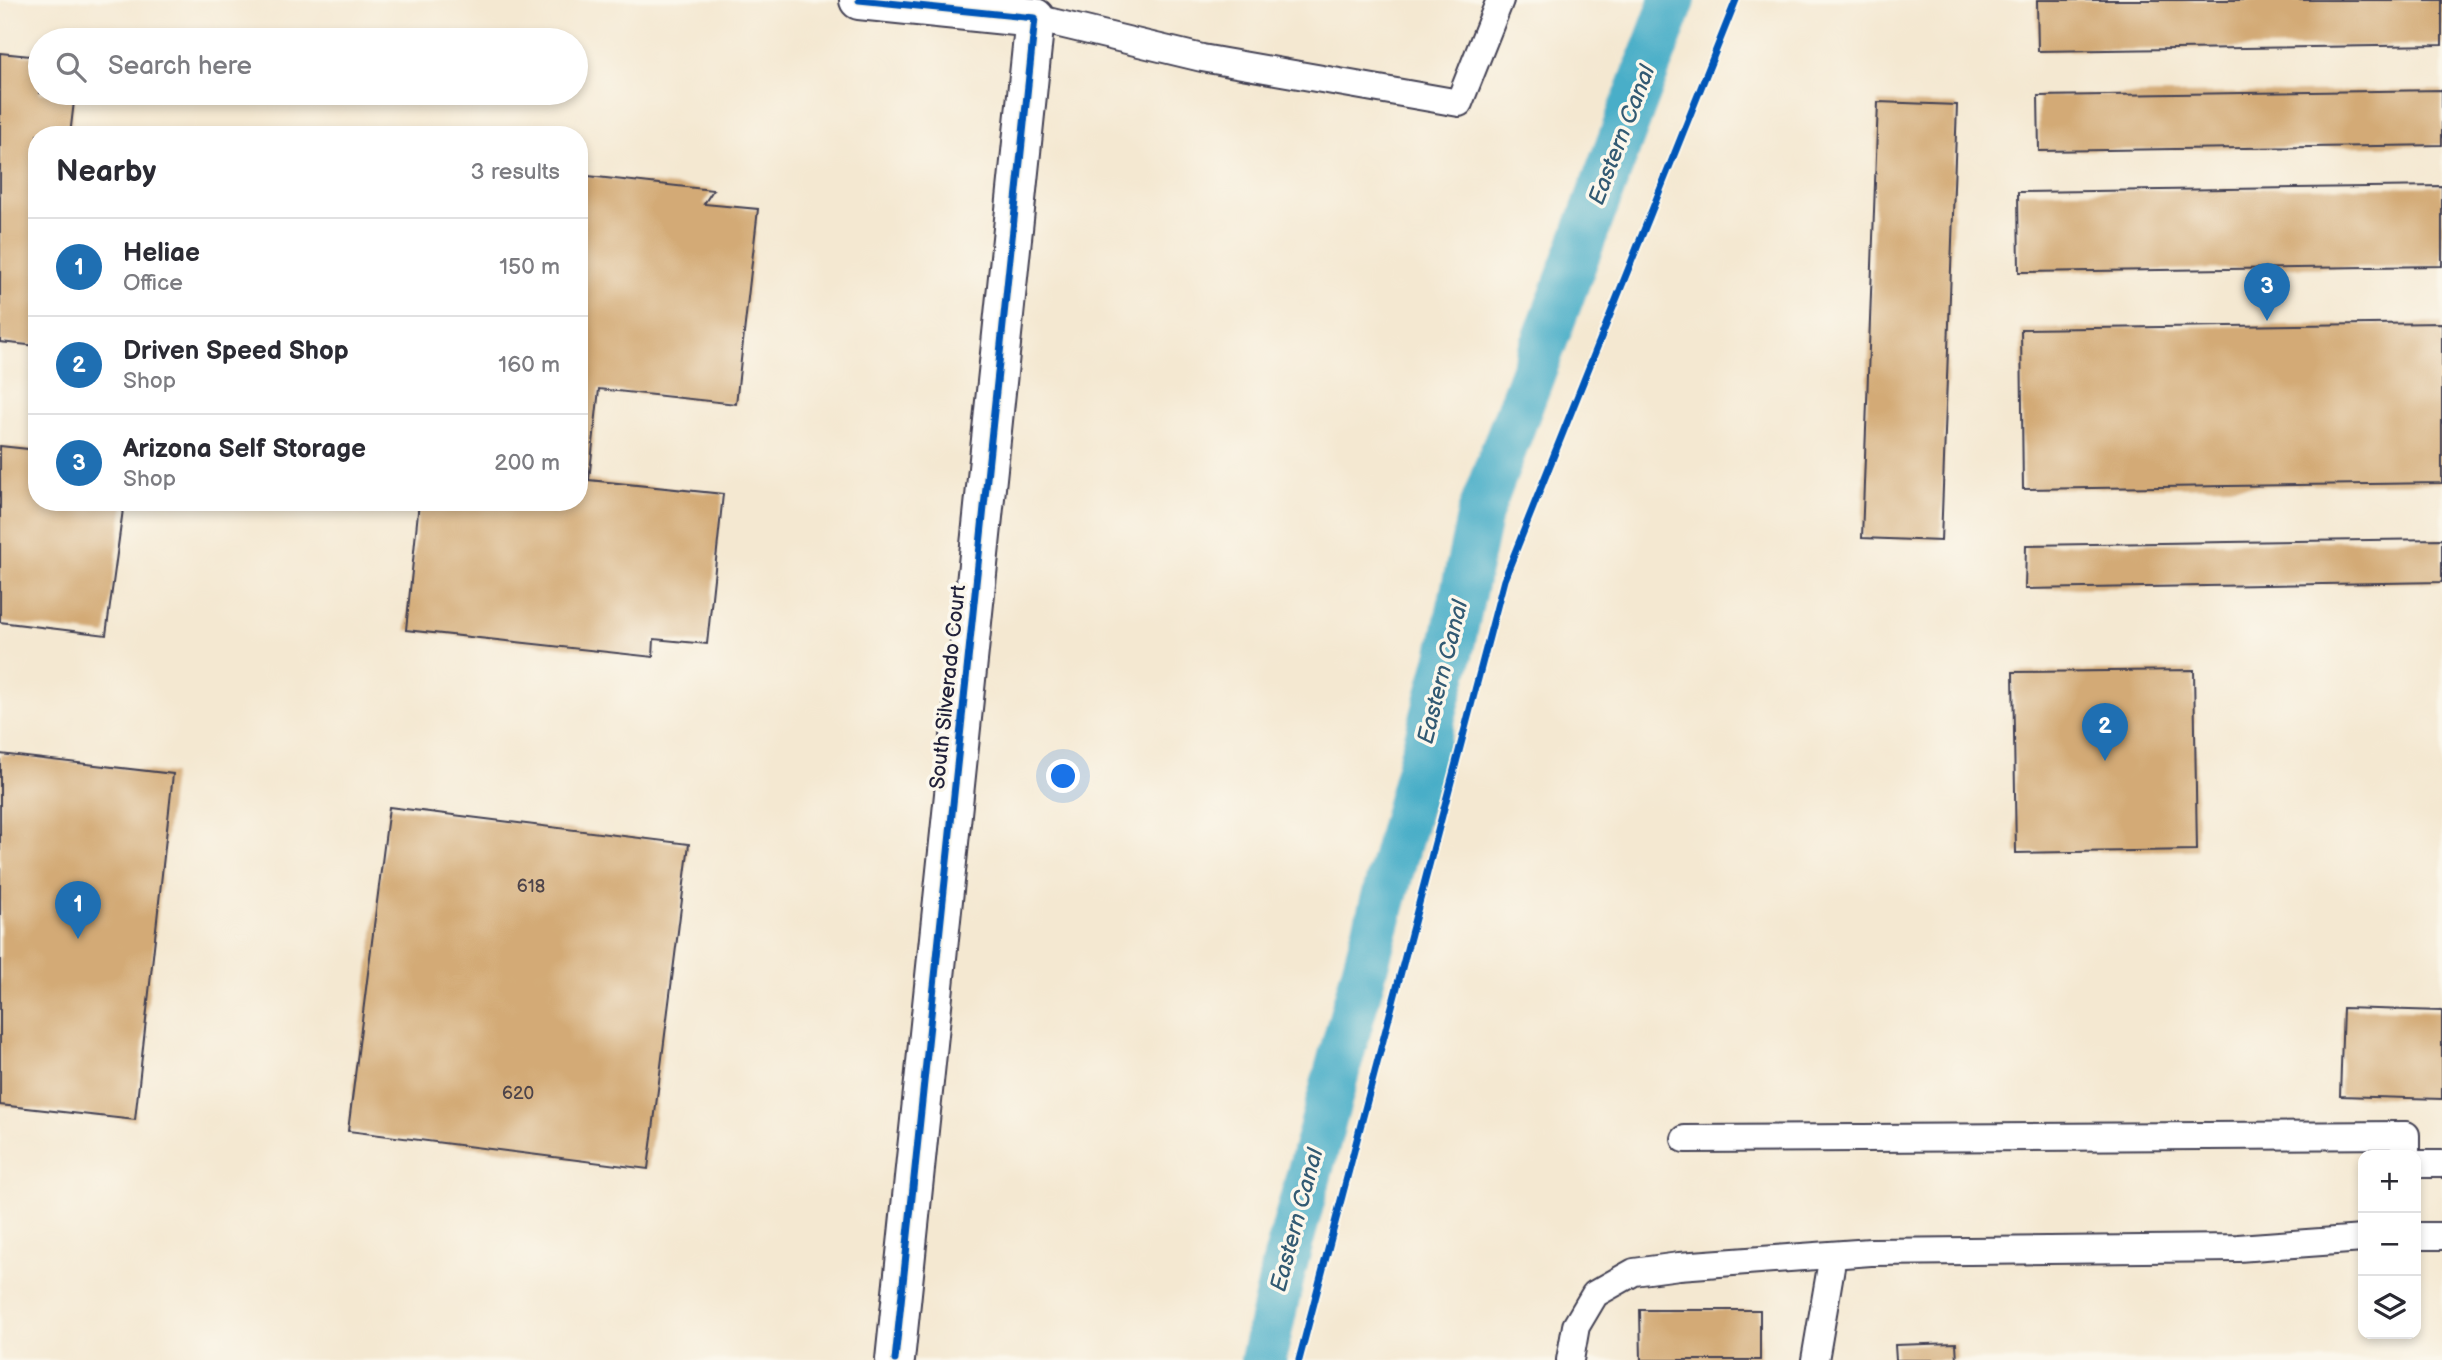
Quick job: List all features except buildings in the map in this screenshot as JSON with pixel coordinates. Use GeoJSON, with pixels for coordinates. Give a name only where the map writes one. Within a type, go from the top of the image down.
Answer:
{"type":"FeatureCollection","features":[{"type":"Feature","properties":{"kind":"street"},"geometry":{"type":"LineString","coordinates":[[859,0],[1035,18]]}},
{"type":"Feature","properties":{"kind":"street","name":"South Silverado Court"},"geometry":{"type":"LineString","coordinates":[[895,1360],[1035,18]]}},
{"type":"Feature","properties":{"kind":"lane"},"geometry":{"type":"LineString","coordinates":[[1035,18],[1202,58],[1459,103],[1500,0]]}},
{"type":"Feature","properties":{"kind":"lane"},"geometry":{"type":"LineString","coordinates":[[1685,1139],[2406,1135],[2406,1150]]}},
{"type":"Feature","properties":{"kind":"lane"},"geometry":{"type":"LineString","coordinates":[[2421,1164],[2442,1164]]}},
{"type":"Feature","properties":{"kind":"lane"},"geometry":{"type":"LineString","coordinates":[[2421,1236],[2442,1236]]}},
{"type":"Feature","properties":{"kind":"lane"},"geometry":{"type":"LineString","coordinates":[[1570,1360],[1576,1326],[1595,1294],[1634,1272],[1679,1266],[1833,1255],[2020,1249],[2238,1248],[2358,1239]]}},
{"type":"Feature","properties":{"kind":"lane"},"geometry":{"type":"LineString","coordinates":[[1815,1360],[1833,1255]]}},
{"type":"Feature","properties":{"kind":"waterway","name":"Eastern Canal"},"geometry":{"type":"LineString","coordinates":[[1263,1360],[1284,1267],[1450,654],[1480,513],[1673,0]]}},
{"type":"Feature","properties":{"kind":"cycle path"},"geometry":{"type":"LineString","coordinates":[[859,0],[1035,18],[895,1360]]}},
{"type":"Feature","properties":{"kind":"cycle path"},"geometry":{"type":"LineString","coordinates":[[1299,1360],[1504,580],[1736,0]]}},
{"type":"Feature","properties":{"kind":"place","name":"Arizona Self Storage"},"geometry":{"type":"Point","coordinates":[2267,321]}},
{"type":"Feature","properties":{"kind":"place","name":"Driven Speed Shop"},"geometry":{"type":"Point","coordinates":[2105,761]}},
{"type":"Feature","properties":{"kind":"place","name":"Heliae"},"geometry":{"type":"Point","coordinates":[78,939]}}]}
